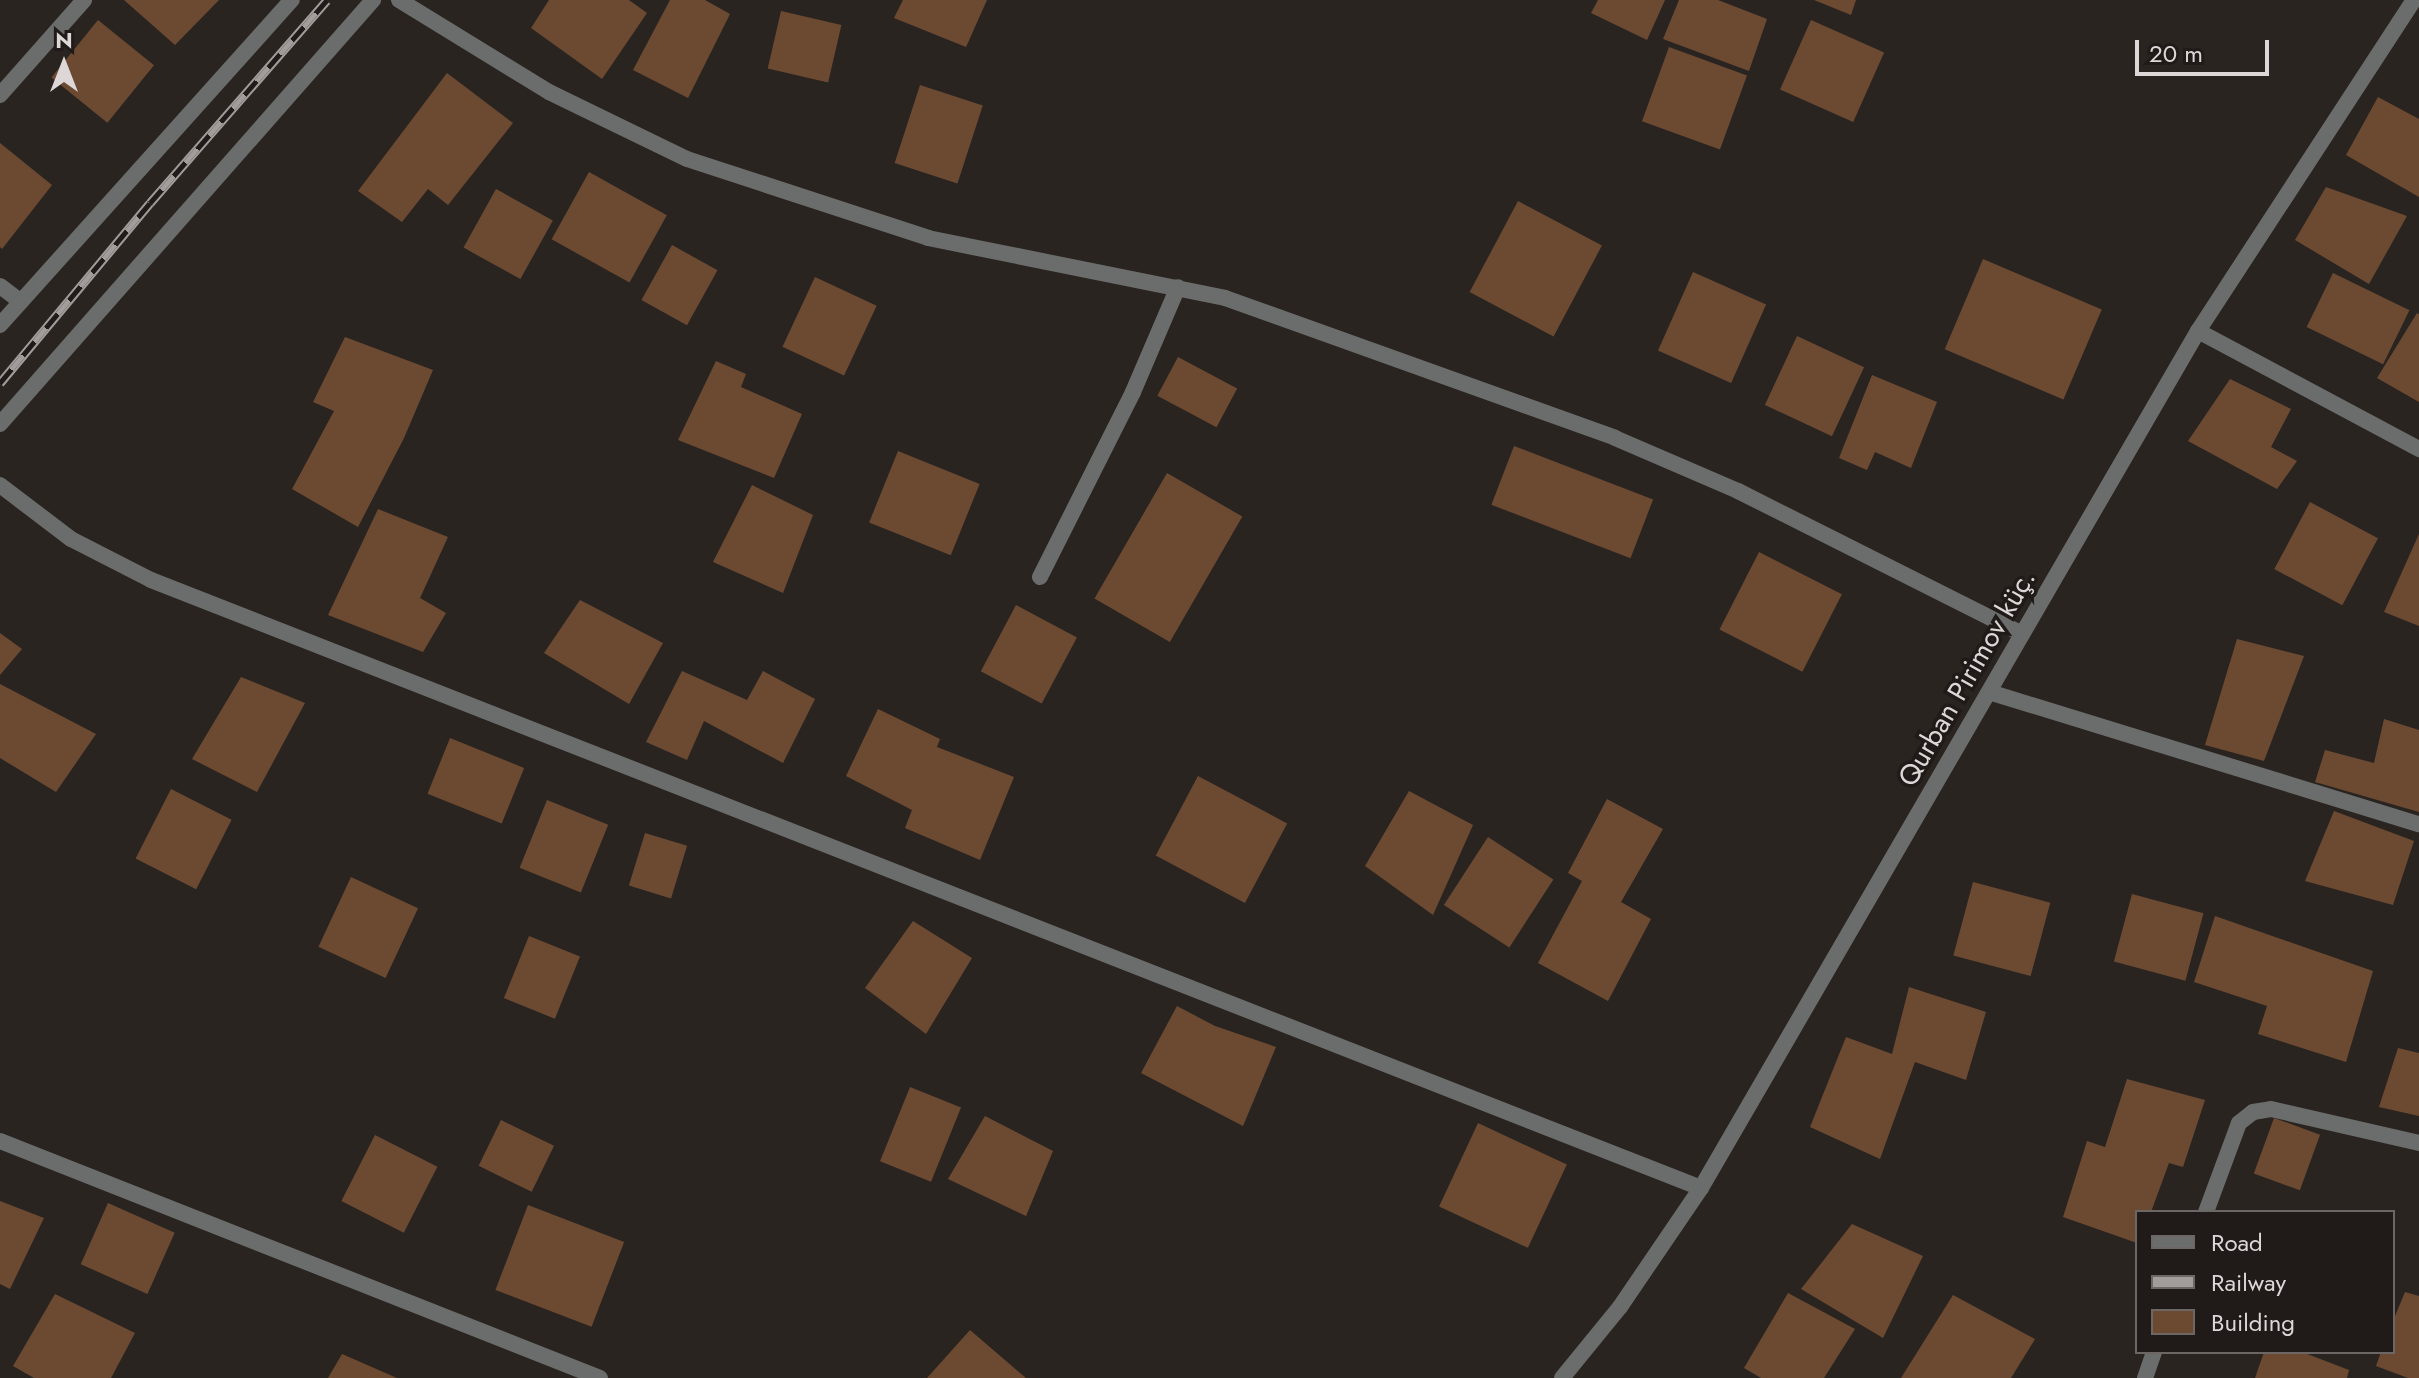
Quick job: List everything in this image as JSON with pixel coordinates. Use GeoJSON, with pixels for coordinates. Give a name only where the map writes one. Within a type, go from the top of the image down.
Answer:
{"type":"FeatureCollection","features":[{"type":"Feature","properties":{"kind":"street"},"geometry":{"type":"LineString","coordinates":[[0,95],[84,0]]}},
{"type":"Feature","properties":{"kind":"street"},"geometry":{"type":"LineString","coordinates":[[0,325],[292,0]]}},
{"type":"Feature","properties":{"kind":"street"},"geometry":{"type":"LineString","coordinates":[[0,424],[373,0]]}},
{"type":"Feature","properties":{"kind":"street"},"geometry":{"type":"LineString","coordinates":[[399,0],[549,92],[687,159],[928,238],[1225,298],[1615,438],[1738,491],[2022,634]]}},
{"type":"Feature","properties":{"kind":"street","name":"Qurban Pirimov küç."},"geometry":{"type":"LineString","coordinates":[[1566,1374],[1620,1307],[1701,1188],[2198,331],[2414,0]]}},
{"type":"Feature","properties":{"kind":"street"},"geometry":{"type":"LineString","coordinates":[[0,286],[21,302]]}},
{"type":"Feature","properties":{"kind":"street"},"geometry":{"type":"LineString","coordinates":[[1040,577],[1133,392],[1178,287]]}},
{"type":"Feature","properties":{"kind":"street"},"geometry":{"type":"LineString","coordinates":[[2198,331],[2419,449]]}},
{"type":"Feature","properties":{"kind":"street"},"geometry":{"type":"LineString","coordinates":[[0,485],[71,539],[151,580],[1701,1188]]}},
{"type":"Feature","properties":{"kind":"street"},"geometry":{"type":"LineString","coordinates":[[1989,692],[2419,824]]}},
{"type":"Feature","properties":{"kind":"street"},"geometry":{"type":"LineString","coordinates":[[2207,1210],[2239,1123],[2253,1112],[2271,1109],[2419,1143]]}},
{"type":"Feature","properties":{"kind":"street"},"geometry":{"type":"LineString","coordinates":[[0,1141],[600,1378]]}},
{"type":"Feature","properties":{"kind":"street"},"geometry":{"type":"LineString","coordinates":[[2145,1378],[2153,1354]]}},
{"type":"Feature","properties":{"kind":"street"},"geometry":{"type":"LineString","coordinates":[[1566,1374],[1586,1378]]}},
{"type":"Feature","properties":{"kind":"building"},"geometry":{"type":"Polygon","coordinates":[[[124,0],[219,0],[175,45],[124,0]]]}},
{"type":"Feature","properties":{"kind":"building"},"geometry":{"type":"Polygon","coordinates":[[[549,0],[629,0],[647,13],[602,79],[531,28],[549,0]]]}},
{"type":"Feature","properties":{"kind":"building"},"geometry":{"type":"Polygon","coordinates":[[[670,0],[705,0],[730,14],[688,98],[633,70],[670,0]]]}},
{"type":"Feature","properties":{"kind":"building"},"geometry":{"type":"Polygon","coordinates":[[[903,0],[987,0],[966,47],[894,18],[903,0]]]}},
{"type":"Feature","properties":{"kind":"building"},"geometry":{"type":"Polygon","coordinates":[[[1598,0],[1665,0],[1647,40],[1591,13],[1598,0]]]}},
{"type":"Feature","properties":{"kind":"building"},"geometry":{"type":"Polygon","coordinates":[[[1679,0],[1718,0],[1767,19],[1749,71],[1663,39],[1679,0]]]}},
{"type":"Feature","properties":{"kind":"building"},"geometry":{"type":"Polygon","coordinates":[[[1814,0],[1856,0],[1851,15],[1814,0]]]}},
{"type":"Feature","properties":{"kind":"building"},"geometry":{"type":"Polygon","coordinates":[[[781,11],[841,25],[828,82],[768,68],[781,11]]]}},
{"type":"Feature","properties":{"kind":"building"},"geometry":{"type":"Polygon","coordinates":[[[98,20],[154,65],[107,123],[51,78],[98,20]]]}},
{"type":"Feature","properties":{"kind":"building"},"geometry":{"type":"Polygon","coordinates":[[[1811,20],[1884,53],[1853,122],[1780,89],[1811,20]]]}},
{"type":"Feature","properties":{"kind":"building"},"geometry":{"type":"Polygon","coordinates":[[[1669,47],[1747,75],[1720,150],[1642,121],[1669,47]]]}},
{"type":"Feature","properties":{"kind":"building"},"geometry":{"type":"Polygon","coordinates":[[[447,73],[513,123],[448,205],[428,189],[402,222],[358,191],[447,73]]]}},
{"type":"Feature","properties":{"kind":"building"},"geometry":{"type":"Polygon","coordinates":[[[920,85],[983,105],[957,183],[895,163],[920,85]]]}},
{"type":"Feature","properties":{"kind":"building"},"geometry":{"type":"Polygon","coordinates":[[[2378,97],[2419,119],[2419,197],[2346,155],[2378,97]]]}},
{"type":"Feature","properties":{"kind":"building"},"geometry":{"type":"Polygon","coordinates":[[[0,143],[52,185],[2,249],[0,247],[0,143]]]}},
{"type":"Feature","properties":{"kind":"building"},"geometry":{"type":"Polygon","coordinates":[[[589,172],[667,215],[630,282],[552,239],[589,172]]]}},
{"type":"Feature","properties":{"kind":"building"},"geometry":{"type":"Polygon","coordinates":[[[2326,187],[2407,216],[2369,284],[2295,240],[2326,187]]]}},
{"type":"Feature","properties":{"kind":"building"},"geometry":{"type":"Polygon","coordinates":[[[496,189],[553,221],[520,279],[464,248],[496,189]]]}},
{"type":"Feature","properties":{"kind":"building"},"geometry":{"type":"Polygon","coordinates":[[[1518,201],[1602,246],[1554,337],[1470,292],[1518,201]]]}},
{"type":"Feature","properties":{"kind":"building"},"geometry":{"type":"Polygon","coordinates":[[[672,245],[717,270],[687,325],[641,300],[672,245]]]}},
{"type":"Feature","properties":{"kind":"building"},"geometry":{"type":"Polygon","coordinates":[[[1983,259],[2102,309],[2063,400],[1945,349],[1983,259]]]}},
{"type":"Feature","properties":{"kind":"building"},"geometry":{"type":"Polygon","coordinates":[[[1693,272],[1766,305],[1731,383],[1658,351],[1693,272]]]}},
{"type":"Feature","properties":{"kind":"building"},"geometry":{"type":"Polygon","coordinates":[[[2333,273],[2409,310],[2383,364],[2307,327],[2333,273]]]}},
{"type":"Feature","properties":{"kind":"building"},"geometry":{"type":"Polygon","coordinates":[[[815,277],[877,306],[844,376],[782,347],[815,277]]]}},
{"type":"Feature","properties":{"kind":"building"},"geometry":{"type":"Polygon","coordinates":[[[2419,314],[2419,402],[2377,378],[2419,314]]]}},
{"type":"Feature","properties":{"kind":"building"},"geometry":{"type":"Polygon","coordinates":[[[1797,336],[1864,367],[1832,436],[1765,405],[1797,336]]]}},
{"type":"Feature","properties":{"kind":"building"},"geometry":{"type":"Polygon","coordinates":[[[345,337],[433,370],[404,438],[358,527],[292,489],[334,411],[313,402],[345,337]]]}},
{"type":"Feature","properties":{"kind":"building"},"geometry":{"type":"Polygon","coordinates":[[[1178,357],[1237,388],[1217,427],[1157,396],[1178,357]]]}},
{"type":"Feature","properties":{"kind":"building"},"geometry":{"type":"Polygon","coordinates":[[[716,361],[746,374],[741,387],[802,414],[774,478],[678,440],[716,361]]]}},
{"type":"Feature","properties":{"kind":"building"},"geometry":{"type":"Polygon","coordinates":[[[1872,375],[1937,402],[1911,468],[1875,452],[1867,470],[1839,458],[1872,375]]]}},
{"type":"Feature","properties":{"kind":"building"},"geometry":{"type":"Polygon","coordinates":[[[2230,379],[2291,409],[2271,447],[2297,461],[2277,489],[2188,441],[2230,379]]]}},
{"type":"Feature","properties":{"kind":"building"},"geometry":{"type":"Polygon","coordinates":[[[1514,446],[1653,499],[1631,558],[1491,505],[1514,446]]]}},
{"type":"Feature","properties":{"kind":"building"},"geometry":{"type":"Polygon","coordinates":[[[898,451],[980,484],[951,555],[869,522],[898,451]]]}},
{"type":"Feature","properties":{"kind":"building"},"geometry":{"type":"Polygon","coordinates":[[[1167,473],[1242,516],[1170,642],[1094,599],[1167,473]]]}},
{"type":"Feature","properties":{"kind":"building"},"geometry":{"type":"Polygon","coordinates":[[[752,485],[813,515],[783,593],[713,562],[752,485]]]}},
{"type":"Feature","properties":{"kind":"building"},"geometry":{"type":"Polygon","coordinates":[[[2310,502],[2378,538],[2342,605],[2274,569],[2310,502]]]}},
{"type":"Feature","properties":{"kind":"building"},"geometry":{"type":"Polygon","coordinates":[[[378,509],[448,537],[420,598],[446,613],[423,652],[328,615],[378,509]]]}},
{"type":"Feature","properties":{"kind":"building"},"geometry":{"type":"Polygon","coordinates":[[[2419,534],[2419,626],[2384,612],[2419,534]]]}},
{"type":"Feature","properties":{"kind":"building"},"geometry":{"type":"Polygon","coordinates":[[[1759,552],[1842,594],[1802,672],[1720,630],[1759,552]]]}},
{"type":"Feature","properties":{"kind":"building"},"geometry":{"type":"Polygon","coordinates":[[[580,600],[663,643],[629,704],[544,653],[580,600]]]}},
{"type":"Feature","properties":{"kind":"building"},"geometry":{"type":"Polygon","coordinates":[[[1016,605],[1077,637],[1042,704],[981,671],[1016,605]]]}},
{"type":"Feature","properties":{"kind":"building"},"geometry":{"type":"Polygon","coordinates":[[[0,633],[22,649],[0,675],[0,633]]]}},
{"type":"Feature","properties":{"kind":"building"},"geometry":{"type":"Polygon","coordinates":[[[2237,639],[2304,656],[2264,761],[2205,745],[2237,639]]]}},
{"type":"Feature","properties":{"kind":"building"},"geometry":{"type":"Polygon","coordinates":[[[682,671],[747,700],[763,671],[815,699],[783,763],[704,721],[687,760],[646,742],[682,671]]]}},
{"type":"Feature","properties":{"kind":"building"},"geometry":{"type":"Polygon","coordinates":[[[241,677],[305,703],[257,792],[192,759],[241,677]]]}},
{"type":"Feature","properties":{"kind":"building"},"geometry":{"type":"Polygon","coordinates":[[[0,684],[96,734],[56,792],[0,758],[0,684]]]}},
{"type":"Feature","properties":{"kind":"building"},"geometry":{"type":"Polygon","coordinates":[[[878,709],[940,739],[937,747],[1014,777],[980,860],[905,828],[912,810],[846,776],[878,709]]]}},
{"type":"Feature","properties":{"kind":"building"},"geometry":{"type":"Polygon","coordinates":[[[2384,719],[2419,730],[2419,812],[2315,782],[2325,750],[2374,763],[2384,719]]]}},
{"type":"Feature","properties":{"kind":"building"},"geometry":{"type":"Polygon","coordinates":[[[450,738],[524,768],[502,824],[428,794],[450,738]]]}},
{"type":"Feature","properties":{"kind":"building"},"geometry":{"type":"Polygon","coordinates":[[[1198,776],[1287,823],[1245,903],[1156,855],[1198,776]]]}},
{"type":"Feature","properties":{"kind":"building"},"geometry":{"type":"Polygon","coordinates":[[[171,789],[232,820],[196,889],[136,858],[171,789]]]}},
{"type":"Feature","properties":{"kind":"building"},"geometry":{"type":"Polygon","coordinates":[[[1409,791],[1473,825],[1433,915],[1365,866],[1409,791]]]}},
{"type":"Feature","properties":{"kind":"building"},"geometry":{"type":"Polygon","coordinates":[[[1607,799],[1663,829],[1621,902],[1651,919],[1608,1001],[1538,963],[1582,881],[1568,873],[1607,799]]]}},
{"type":"Feature","properties":{"kind":"building"},"geometry":{"type":"Polygon","coordinates":[[[547,800],[608,825],[581,892],[520,868],[547,800]]]}},
{"type":"Feature","properties":{"kind":"building"},"geometry":{"type":"Polygon","coordinates":[[[2334,811],[2414,841],[2393,905],[2305,881],[2334,811]]]}},
{"type":"Feature","properties":{"kind":"building"},"geometry":{"type":"Polygon","coordinates":[[[645,833],[687,846],[671,898],[629,886],[645,833]]]}},
{"type":"Feature","properties":{"kind":"building"},"geometry":{"type":"Polygon","coordinates":[[[1488,837],[1553,879],[1509,947],[1444,905],[1488,837]]]}},
{"type":"Feature","properties":{"kind":"building"},"geometry":{"type":"Polygon","coordinates":[[[351,877],[418,908],[386,978],[318,947],[351,877]]]}},
{"type":"Feature","properties":{"kind":"building"},"geometry":{"type":"Polygon","coordinates":[[[1973,882],[2050,903],[2031,976],[1953,955],[1973,882]]]}},
{"type":"Feature","properties":{"kind":"building"},"geometry":{"type":"Polygon","coordinates":[[[2132,894],[2203,913],[2185,981],[2114,962],[2132,894]]]}},
{"type":"Feature","properties":{"kind":"building"},"geometry":{"type":"Polygon","coordinates":[[[2215,916],[2373,971],[2346,1062],[2258,1034],[2267,1006],[2194,982],[2215,916]]]}},
{"type":"Feature","properties":{"kind":"building"},"geometry":{"type":"Polygon","coordinates":[[[913,921],[972,958],[926,1034],[865,988],[913,921]]]}},
{"type":"Feature","properties":{"kind":"building"},"geometry":{"type":"Polygon","coordinates":[[[529,936],[580,957],[555,1019],[504,998],[529,936]]]}},
{"type":"Feature","properties":{"kind":"building"},"geometry":{"type":"Polygon","coordinates":[[[1909,987],[1986,1012],[1966,1080],[1915,1062],[1880,1159],[1810,1127],[1846,1037],[1892,1054],[1909,987]]]}},
{"type":"Feature","properties":{"kind":"building"},"geometry":{"type":"Polygon","coordinates":[[[1177,1006],[1215,1026],[1276,1047],[1243,1126],[1141,1073],[1177,1006]]]}},
{"type":"Feature","properties":{"kind":"building"},"geometry":{"type":"Polygon","coordinates":[[[2398,1048],[2419,1053],[2419,1116],[2379,1107],[2398,1048]]]}},
{"type":"Feature","properties":{"kind":"building"},"geometry":{"type":"Polygon","coordinates":[[[2127,1079],[2205,1100],[2183,1167],[2169,1163],[2152,1210],[2135,1210],[2135,1242],[2063,1217],[2087,1141],[2105,1147],[2127,1079]]]}},
{"type":"Feature","properties":{"kind":"building"},"geometry":{"type":"Polygon","coordinates":[[[910,1087],[961,1108],[931,1182],[880,1161],[910,1087]]]}},
{"type":"Feature","properties":{"kind":"building"},"geometry":{"type":"Polygon","coordinates":[[[985,1116],[1053,1151],[1026,1216],[948,1179],[985,1116]]]}},
{"type":"Feature","properties":{"kind":"building"},"geometry":{"type":"Polygon","coordinates":[[[2274,1118],[2320,1135],[2300,1190],[2254,1173],[2274,1118]]]}},
{"type":"Feature","properties":{"kind":"building"},"geometry":{"type":"Polygon","coordinates":[[[501,1120],[554,1146],[532,1192],[479,1166],[501,1120]]]}},
{"type":"Feature","properties":{"kind":"building"},"geometry":{"type":"Polygon","coordinates":[[[1478,1123],[1567,1164],[1528,1248],[1439,1206],[1478,1123]]]}},
{"type":"Feature","properties":{"kind":"building"},"geometry":{"type":"Polygon","coordinates":[[[375,1135],[437,1167],[404,1233],[341,1201],[375,1135]]]}},
{"type":"Feature","properties":{"kind":"building"},"geometry":{"type":"Polygon","coordinates":[[[0,1201],[44,1218],[10,1289],[0,1284],[0,1201]]]}},
{"type":"Feature","properties":{"kind":"building"},"geometry":{"type":"Polygon","coordinates":[[[108,1203],[175,1233],[147,1294],[81,1264],[108,1203]]]}},
{"type":"Feature","properties":{"kind":"building"},"geometry":{"type":"Polygon","coordinates":[[[528,1205],[624,1242],[592,1327],[495,1290],[528,1205]]]}},
{"type":"Feature","properties":{"kind":"building"},"geometry":{"type":"Polygon","coordinates":[[[1852,1224],[1923,1256],[1883,1338],[1801,1289],[1852,1224]]]}},
{"type":"Feature","properties":{"kind":"building"},"geometry":{"type":"Polygon","coordinates":[[[2405,1292],[2419,1296],[2419,1378],[2408,1378],[2376,1366],[2380,1354],[2395,1354],[2395,1316],[2405,1292]]]}},
{"type":"Feature","properties":{"kind":"building"},"geometry":{"type":"Polygon","coordinates":[[[1788,1293],[1855,1329],[1824,1378],[1761,1378],[1744,1368],[1788,1293]]]}},
{"type":"Feature","properties":{"kind":"building"},"geometry":{"type":"Polygon","coordinates":[[[55,1294],[135,1333],[111,1378],[34,1378],[13,1366],[55,1294]]]}},
{"type":"Feature","properties":{"kind":"building"},"geometry":{"type":"Polygon","coordinates":[[[1953,1295],[2035,1339],[2011,1378],[1901,1378],[1953,1295]]]}},
{"type":"Feature","properties":{"kind":"building"},"geometry":{"type":"Polygon","coordinates":[[[970,1330],[1026,1378],[927,1378],[970,1330]]]}},
{"type":"Feature","properties":{"kind":"building"},"geometry":{"type":"Polygon","coordinates":[[[342,1354],[397,1378],[328,1378],[342,1354]]]}},
{"type":"Feature","properties":{"kind":"building"},"geometry":{"type":"Polygon","coordinates":[[[2263,1354],[2307,1354],[2349,1370],[2347,1378],[2255,1378],[2263,1354]]]}},
{"type":"Feature","properties":{"kind":"railway"},"geometry":{"type":"LineString","coordinates":[[0,383],[150,203],[327,0]]}}]}
